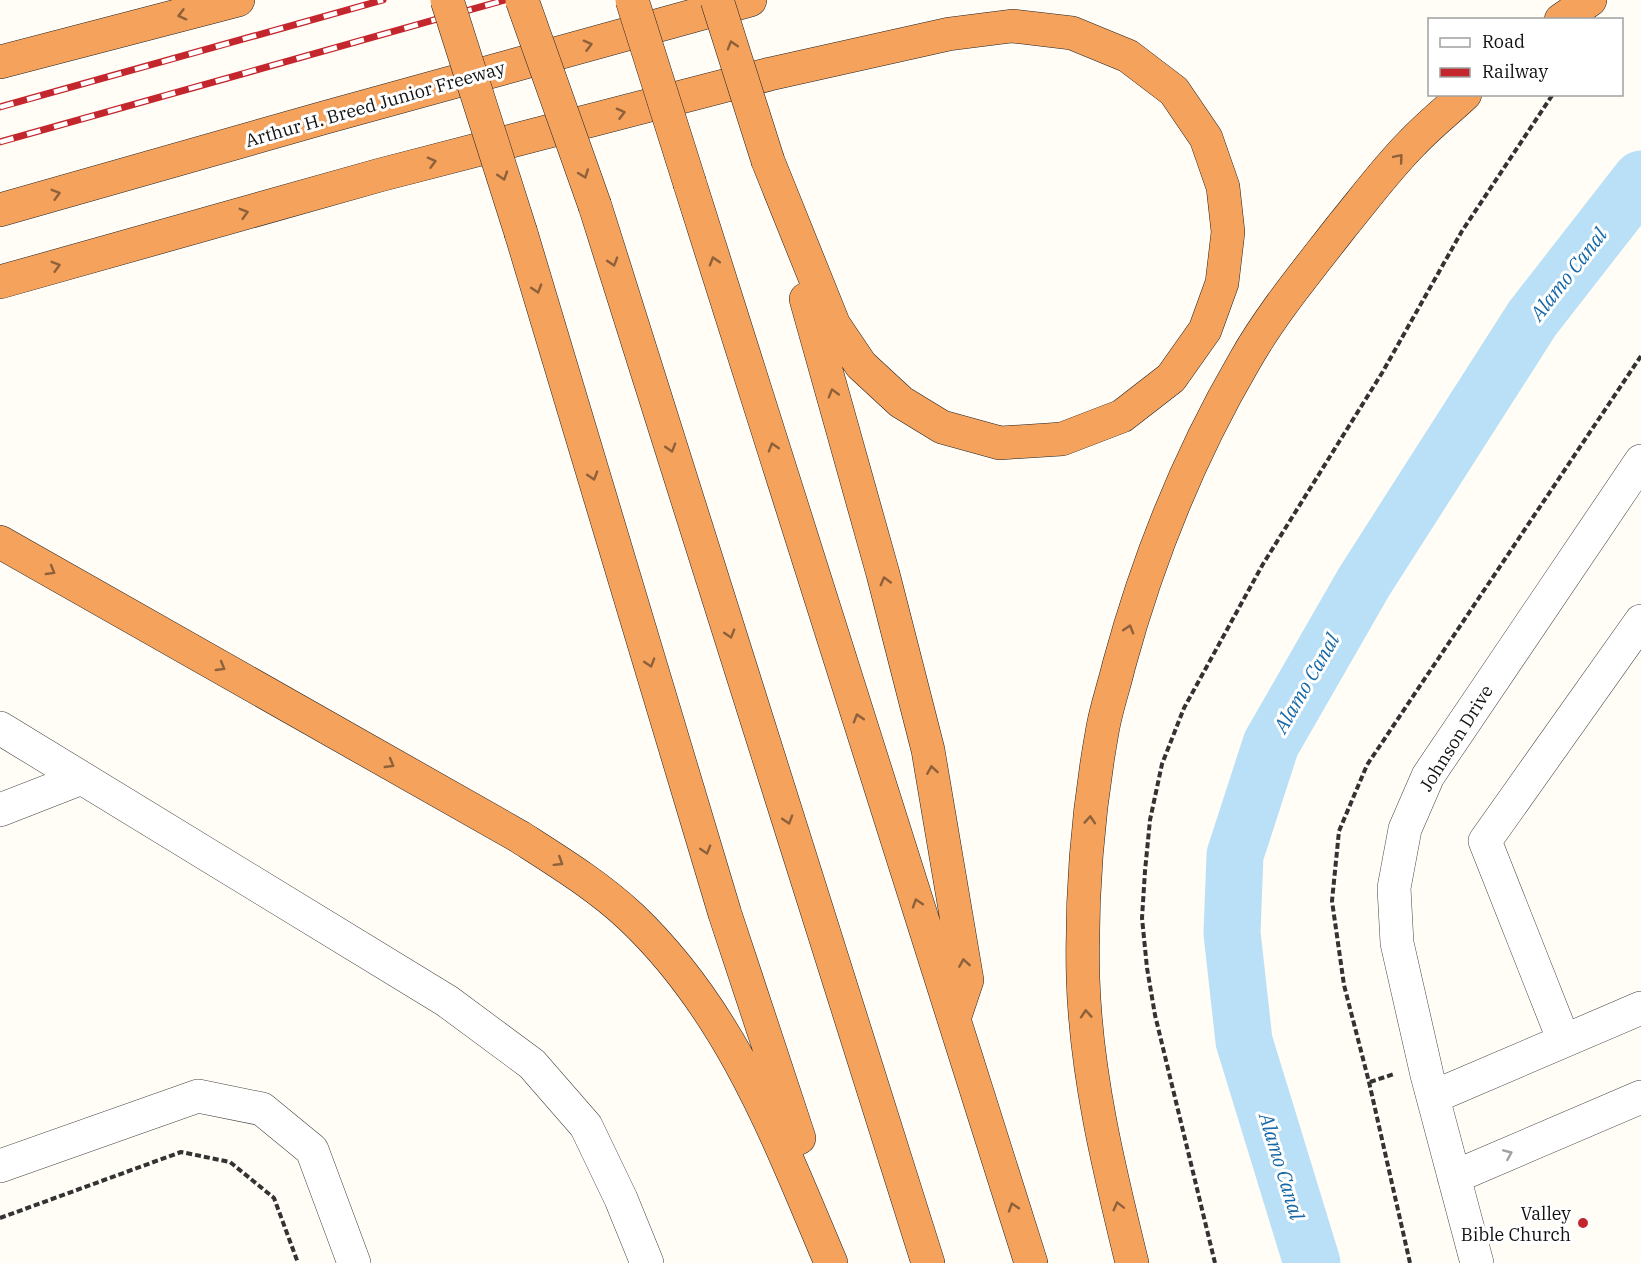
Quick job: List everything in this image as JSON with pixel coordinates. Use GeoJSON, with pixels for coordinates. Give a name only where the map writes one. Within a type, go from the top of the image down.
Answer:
{"type":"FeatureCollection","features":[{"type":"Feature","properties":{"kind":"highway"},"geometry":{"type":"LineString","coordinates":[[0,62],[238,0]]}},
{"type":"Feature","properties":{"kind":"highway"},"geometry":{"type":"LineString","coordinates":[[447,0],[521,233],[725,914],[841,1263]]}},
{"type":"Feature","properties":{"kind":"highway"},"geometry":{"type":"LineString","coordinates":[[522,0],[595,206],[928,1263]]}},
{"type":"Feature","properties":{"kind":"highway"},"geometry":{"type":"LineString","coordinates":[[632,0],[1031,1263]]}},
{"type":"Feature","properties":{"kind":"highway"},"geometry":{"type":"LineString","coordinates":[[717,0],[768,161],[883,574],[928,750],[967,980],[954,1019]]}},
{"type":"Feature","properties":{"kind":"highway","name":"Arthur H. Breed Junior Freeway"},"geometry":{"type":"LineString","coordinates":[[0,210],[750,0]]}},
{"type":"Feature","properties":{"kind":"highway"},"geometry":{"type":"LineString","coordinates":[[1565,18],[1590,0]]}},
{"type":"Feature","properties":{"kind":"highway"},"geometry":{"type":"LineString","coordinates":[[0,282],[380,175],[759,77],[949,34],[1012,26],[1072,33],[1128,56],[1173,91],[1206,138],[1223,187],[1228,232],[1222,283],[1205,330],[1171,378],[1122,416],[1062,439],[1000,443],[942,427],[901,402],[861,365],[834,325],[768,161]]}},
{"type":"Feature","properties":{"kind":"highway"},"geometry":{"type":"LineString","coordinates":[[1132,1263],[1106,1155],[1090,1066],[1083,979],[1084,894],[1090,818],[1104,725],[1126,638],[1155,545],[1197,448],[1245,360],[1299,281],[1361,203],[1412,142],[1463,96]]}},
{"type":"Feature","properties":{"kind":"highway"},"geometry":{"type":"LineString","coordinates":[[0,543],[520,837],[579,874],[631,917],[677,965],[713,1015],[744,1066],[769,1116],[831,1263]]}},
{"type":"Feature","properties":{"kind":"street","name":"Johnson Drive"},"geometry":{"type":"LineString","coordinates":[[1477,1263],[1433,1097],[1397,943],[1394,888],[1405,829],[1428,776],[1641,461]]}},
{"type":"Feature","properties":{"kind":"street"},"geometry":{"type":"LineString","coordinates":[[1564,1041],[1485,841],[1641,621]]}},
{"type":"Feature","properties":{"kind":"street"},"geometry":{"type":"LineString","coordinates":[[0,728],[447,1001],[532,1064],[586,1126],[621,1199],[647,1263]]}},
{"type":"Feature","properties":{"kind":"street"},"geometry":{"type":"LineString","coordinates":[[0,810],[82,778]]}},
{"type":"Feature","properties":{"kind":"street"},"geometry":{"type":"LineString","coordinates":[[1433,1097],[1641,1008]]}},
{"type":"Feature","properties":{"kind":"street"},"geometry":{"type":"LineString","coordinates":[[0,1166],[198,1096],[262,1109],[312,1150],[354,1263]]}},
{"type":"Feature","properties":{"kind":"street"},"geometry":{"type":"LineString","coordinates":[[1454,1177],[1641,1097]]}},
{"type":"Feature","properties":{"kind":"path"},"geometry":{"type":"LineString","coordinates":[[1215,1263],[1155,1015],[1147,968],[1142,918],[1145,871],[1150,820],[1162,764],[1184,708],[1263,564],[1382,373],[1462,231],[1552,96]]}},
{"type":"Feature","properties":{"kind":"path"},"geometry":{"type":"LineString","coordinates":[[0,1218],[181,1152],[230,1162],[274,1198],[298,1263]]}},
{"type":"Feature","properties":{"kind":"waterway","name":"Alamo Canal"},"geometry":{"type":"LineString","coordinates":[[1312,1263],[1244,1041],[1232,933],[1235,855],[1271,744],[1364,582],[1532,319],[1641,179]]}},
{"type":"Feature","properties":{"kind":"railway"},"geometry":{"type":"LineString","coordinates":[[0,107],[383,0]]}},
{"type":"Feature","properties":{"kind":"railway"},"geometry":{"type":"LineString","coordinates":[[0,142],[505,0]]}},
{"type":"Feature","properties":{"kind":"place","name":"Valley Bible Church"},"geometry":{"type":"Point","coordinates":[1583,1223]}}]}
